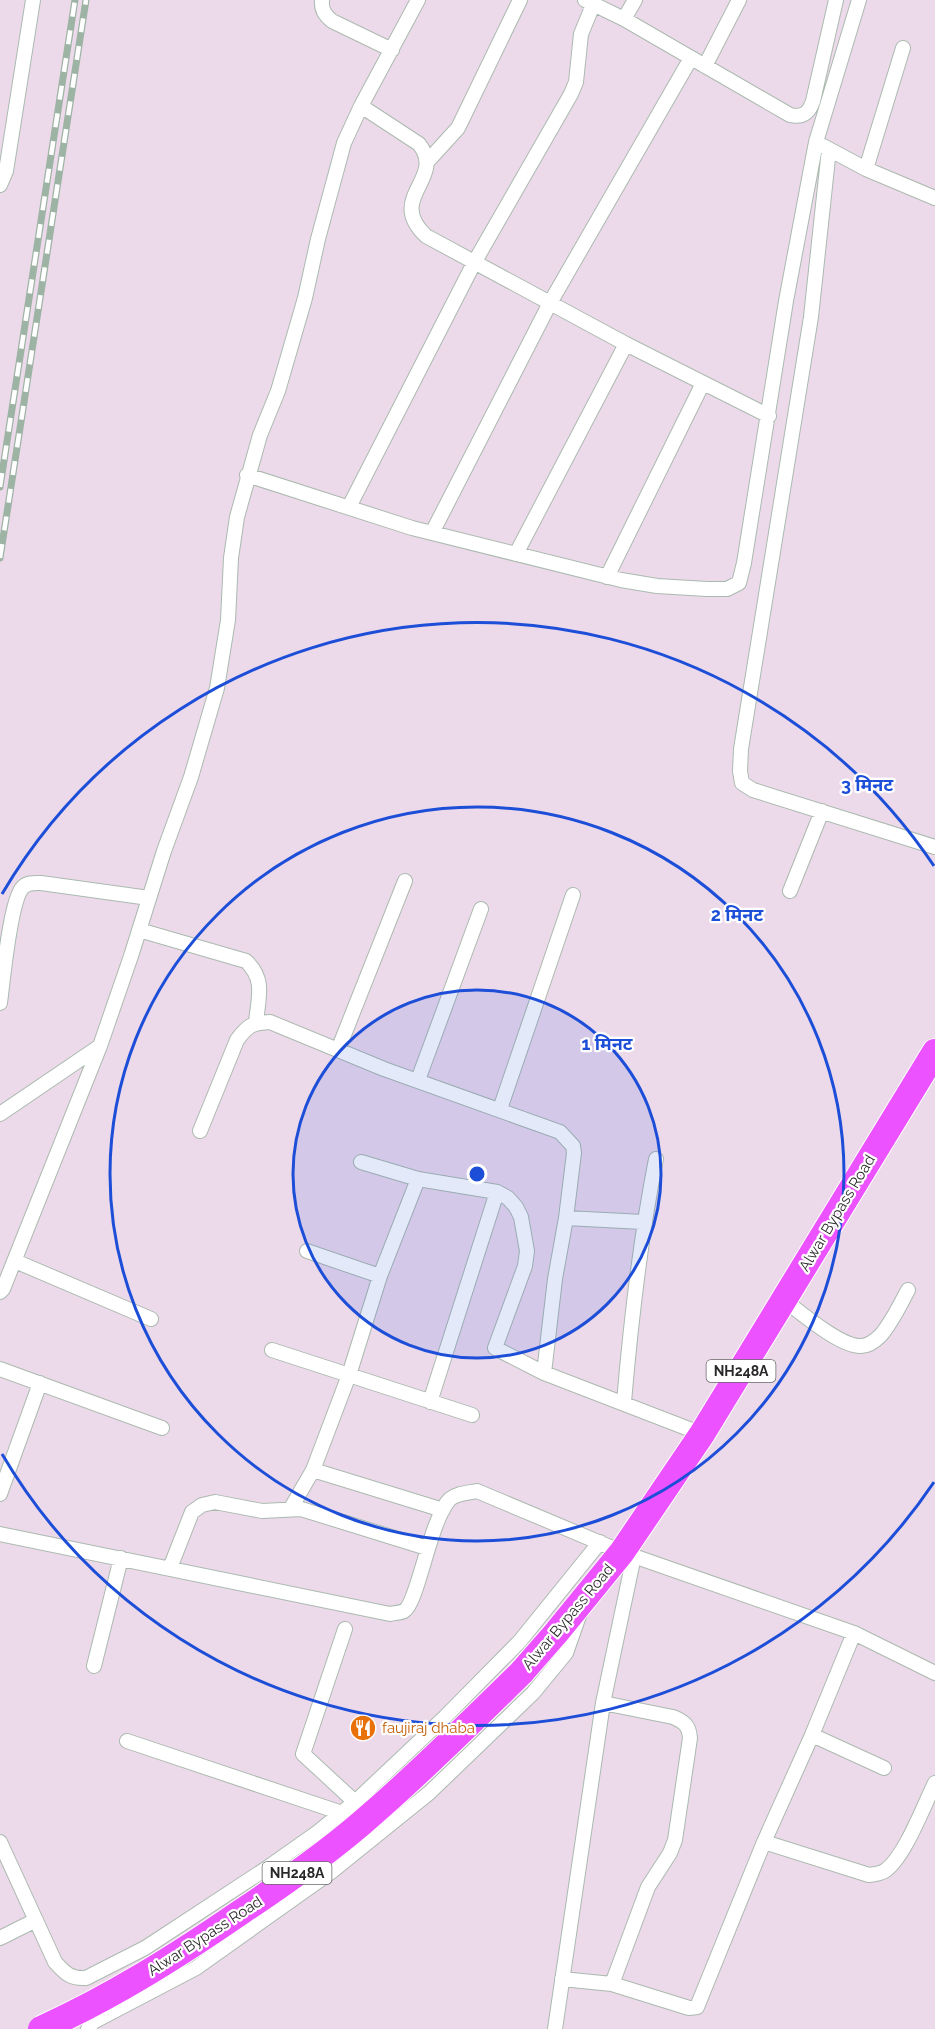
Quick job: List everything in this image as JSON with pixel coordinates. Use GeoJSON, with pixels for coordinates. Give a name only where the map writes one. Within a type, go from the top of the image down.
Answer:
{"type":"FeatureCollection","features":[{"type":"Feature","properties":{"kind":"highway","name":"Alwar Bypass Road"},"geometry":{"type":"LineString","coordinates":[[41,2029],[155,1970],[312,1862],[371,1815],[448,1745],[521,1673],[586,1596],[702,1434],[935,1052]]}},
{"type":"Feature","properties":{"kind":"street"},"geometry":{"type":"LineString","coordinates":[[0,185],[6,171],[33,0]]}},
{"type":"Feature","properties":{"kind":"street"},"geometry":{"type":"LineString","coordinates":[[322,0],[325,15],[332,21],[392,50]]}},
{"type":"Feature","properties":{"kind":"street"},"geometry":{"type":"LineString","coordinates":[[0,1292],[15,1261],[100,1046],[164,851],[191,777],[217,688],[228,620],[234,537],[247,475],[278,391],[305,298],[344,143],[361,106],[418,0]]}},
{"type":"Feature","properties":{"kind":"street"},"geometry":{"type":"LineString","coordinates":[[520,0],[458,128],[427,162],[411,206],[410,216],[415,226],[426,236],[474,263],[769,416]]}},
{"type":"Feature","properties":{"kind":"street"},"geometry":{"type":"LineString","coordinates":[[624,19],[635,0]]}},
{"type":"Feature","properties":{"kind":"street"},"geometry":{"type":"LineString","coordinates":[[705,66],[739,0]]}},
{"type":"Feature","properties":{"kind":"street"},"geometry":{"type":"LineString","coordinates":[[349,507],[474,263],[571,94],[577,75],[581,34],[589,2],[624,19],[790,115],[799,117],[805,114],[813,101],[836,0]]}},
{"type":"Feature","properties":{"kind":"street"},"geometry":{"type":"LineString","coordinates":[[247,475],[432,533],[607,577],[657,586],[706,589],[728,589],[739,583],[769,416],[786,301],[822,146],[860,0]]}},
{"type":"Feature","properties":{"kind":"street"},"geometry":{"type":"LineString","coordinates":[[866,169],[903,48]]}},
{"type":"Feature","properties":{"kind":"street"},"geometry":{"type":"LineString","coordinates":[[432,533],[550,303],[691,58]]}},
{"type":"Feature","properties":{"kind":"street"},"geometry":{"type":"LineString","coordinates":[[361,106],[419,144],[426,153],[427,162]]}},
{"type":"Feature","properties":{"kind":"street"},"geometry":{"type":"LineString","coordinates":[[822,146],[866,169],[935,198]]}},
{"type":"Feature","properties":{"kind":"street"},"geometry":{"type":"LineString","coordinates":[[822,146],[822,222],[811,317],[741,749],[740,771],[742,783],[753,790],[935,847]]}},
{"type":"Feature","properties":{"kind":"street"},"geometry":{"type":"LineString","coordinates":[[516,554],[627,344]]}},
{"type":"Feature","properties":{"kind":"street"},"geometry":{"type":"LineString","coordinates":[[607,577],[703,383]]}},
{"type":"Feature","properties":{"kind":"street"},"geometry":{"type":"LineString","coordinates":[[790,891],[822,811]]}},
{"type":"Feature","properties":{"kind":"street"},"geometry":{"type":"LineString","coordinates":[[338,1050],[405,881]]}},
{"type":"Feature","properties":{"kind":"street"},"geometry":{"type":"LineString","coordinates":[[0,1003],[16,898],[22,888],[30,883],[41,883],[149,898]]}},
{"type":"Feature","properties":{"kind":"street"},"geometry":{"type":"LineString","coordinates":[[500,1109],[573,895]]}},
{"type":"Feature","properties":{"kind":"street"},"geometry":{"type":"LineString","coordinates":[[418,1080],[481,909]]}},
{"type":"Feature","properties":{"kind":"street"},"geometry":{"type":"LineString","coordinates":[[139,930],[246,961],[254,969],[260,981],[256,1023]]}},
{"type":"Feature","properties":{"kind":"street"},"geometry":{"type":"LineString","coordinates":[[200,1131],[237,1040],[245,1028],[256,1023],[270,1022],[384,1069],[561,1132],[573,1146],[574,1153],[555,1279],[544,1373]]}},
{"type":"Feature","properties":{"kind":"street"},"geometry":{"type":"LineString","coordinates":[[0,1114],[100,1046]]}},
{"type":"Feature","properties":{"kind":"street"},"geometry":{"type":"LineString","coordinates":[[624,1402],[643,1222],[656,1159]]}},
{"type":"Feature","properties":{"kind":"street"},"geometry":{"type":"LineString","coordinates":[[361,1162],[418,1179],[496,1192],[508,1198],[521,1217],[527,1251],[525,1266],[495,1348],[544,1373],[702,1434]]}},
{"type":"Feature","properties":{"kind":"street"},"geometry":{"type":"LineString","coordinates":[[291,1508],[313,1470],[349,1375],[380,1276],[418,1179]]}},
{"type":"Feature","properties":{"kind":"street"},"geometry":{"type":"LineString","coordinates":[[430,1401],[496,1192]]}},
{"type":"Feature","properties":{"kind":"street"},"geometry":{"type":"LineString","coordinates":[[566,1218],[643,1222]]}},
{"type":"Feature","properties":{"kind":"street"},"geometry":{"type":"LineString","coordinates":[[307,1251],[380,1276]]}},
{"type":"Feature","properties":{"kind":"street"},"geometry":{"type":"LineString","coordinates":[[15,1261],[151,1319]]}},
{"type":"Feature","properties":{"kind":"street"},"geometry":{"type":"LineString","coordinates":[[784,1300],[829,1333],[850,1344],[862,1346],[873,1342],[881,1335],[908,1290]]}},
{"type":"Feature","properties":{"kind":"street"},"geometry":{"type":"LineString","coordinates":[[272,1350],[472,1416]]}},
{"type":"Feature","properties":{"kind":"street"},"geometry":{"type":"LineString","coordinates":[[0,1369],[162,1428]]}},
{"type":"Feature","properties":{"kind":"street"},"geometry":{"type":"LineString","coordinates":[[0,1494],[40,1383]]}},
{"type":"Feature","properties":{"kind":"street"},"geometry":{"type":"LineString","coordinates":[[313,1470],[443,1510]]}},
{"type":"Feature","properties":{"kind":"street"},"geometry":{"type":"LineString","coordinates":[[0,1534],[390,1614],[404,1611],[411,1604],[427,1548],[450,1499],[462,1493],[477,1491],[619,1550],[854,1633],[935,1673]]}},
{"type":"Feature","properties":{"kind":"street"},"geometry":{"type":"LineString","coordinates":[[170,1568],[192,1512],[202,1505],[216,1502],[261,1511],[301,1509],[427,1548]]}},
{"type":"Feature","properties":{"kind":"street"},"geometry":{"type":"LineString","coordinates":[[555,2029],[603,1703],[619,1550]]}},
{"type":"Feature","properties":{"kind":"street"},"geometry":{"type":"LineString","coordinates":[[0,1842],[55,1962],[66,1974],[76,1978],[86,1978],[145,1948],[267,1868],[342,1813],[445,1717],[520,1641],[619,1550]]}},
{"type":"Feature","properties":{"kind":"street"},"geometry":{"type":"LineString","coordinates":[[94,1666],[121,1558]]}},
{"type":"Feature","properties":{"kind":"street"},"geometry":{"type":"LineString","coordinates":[[76,1978],[90,2026],[195,1968],[331,1872],[429,1793],[533,1693],[566,1653],[586,1596]]}},
{"type":"Feature","properties":{"kind":"street"},"geometry":{"type":"LineString","coordinates":[[345,1629],[303,1754],[354,1802]]}},
{"type":"Feature","properties":{"kind":"street"},"geometry":{"type":"LineString","coordinates":[[562,1978],[612,1984],[689,2008],[697,2007],[764,1842],[854,1633]]}},
{"type":"Feature","properties":{"kind":"street"},"geometry":{"type":"LineString","coordinates":[[603,1703],[674,1717],[684,1722],[689,1728],[690,1738],[675,1840],[670,1853],[648,1887],[612,1984]]}},
{"type":"Feature","properties":{"kind":"street"},"geometry":{"type":"LineString","coordinates":[[812,1735],[884,1768]]}},
{"type":"Feature","properties":{"kind":"street"},"geometry":{"type":"LineString","coordinates":[[127,1741],[342,1813]]}},
{"type":"Feature","properties":{"kind":"street"},"geometry":{"type":"LineString","coordinates":[[764,1842],[868,1875],[879,1874],[888,1869],[899,1855],[935,1783]]}},
{"type":"Feature","properties":{"kind":"street"},"geometry":{"type":"LineString","coordinates":[[0,1938],[36,1920]]}},
{"type":"Feature","properties":{"kind":"railway"},"geometry":{"type":"LineString","coordinates":[[0,487],[75,0]]}},
{"type":"Feature","properties":{"kind":"railway"},"geometry":{"type":"LineString","coordinates":[[0,558],[86,0]]}},
{"type":"Feature","properties":{"kind":"place","name":"faujiraj dhaba"},"geometry":{"type":"Point","coordinates":[363,1728]}}]}
